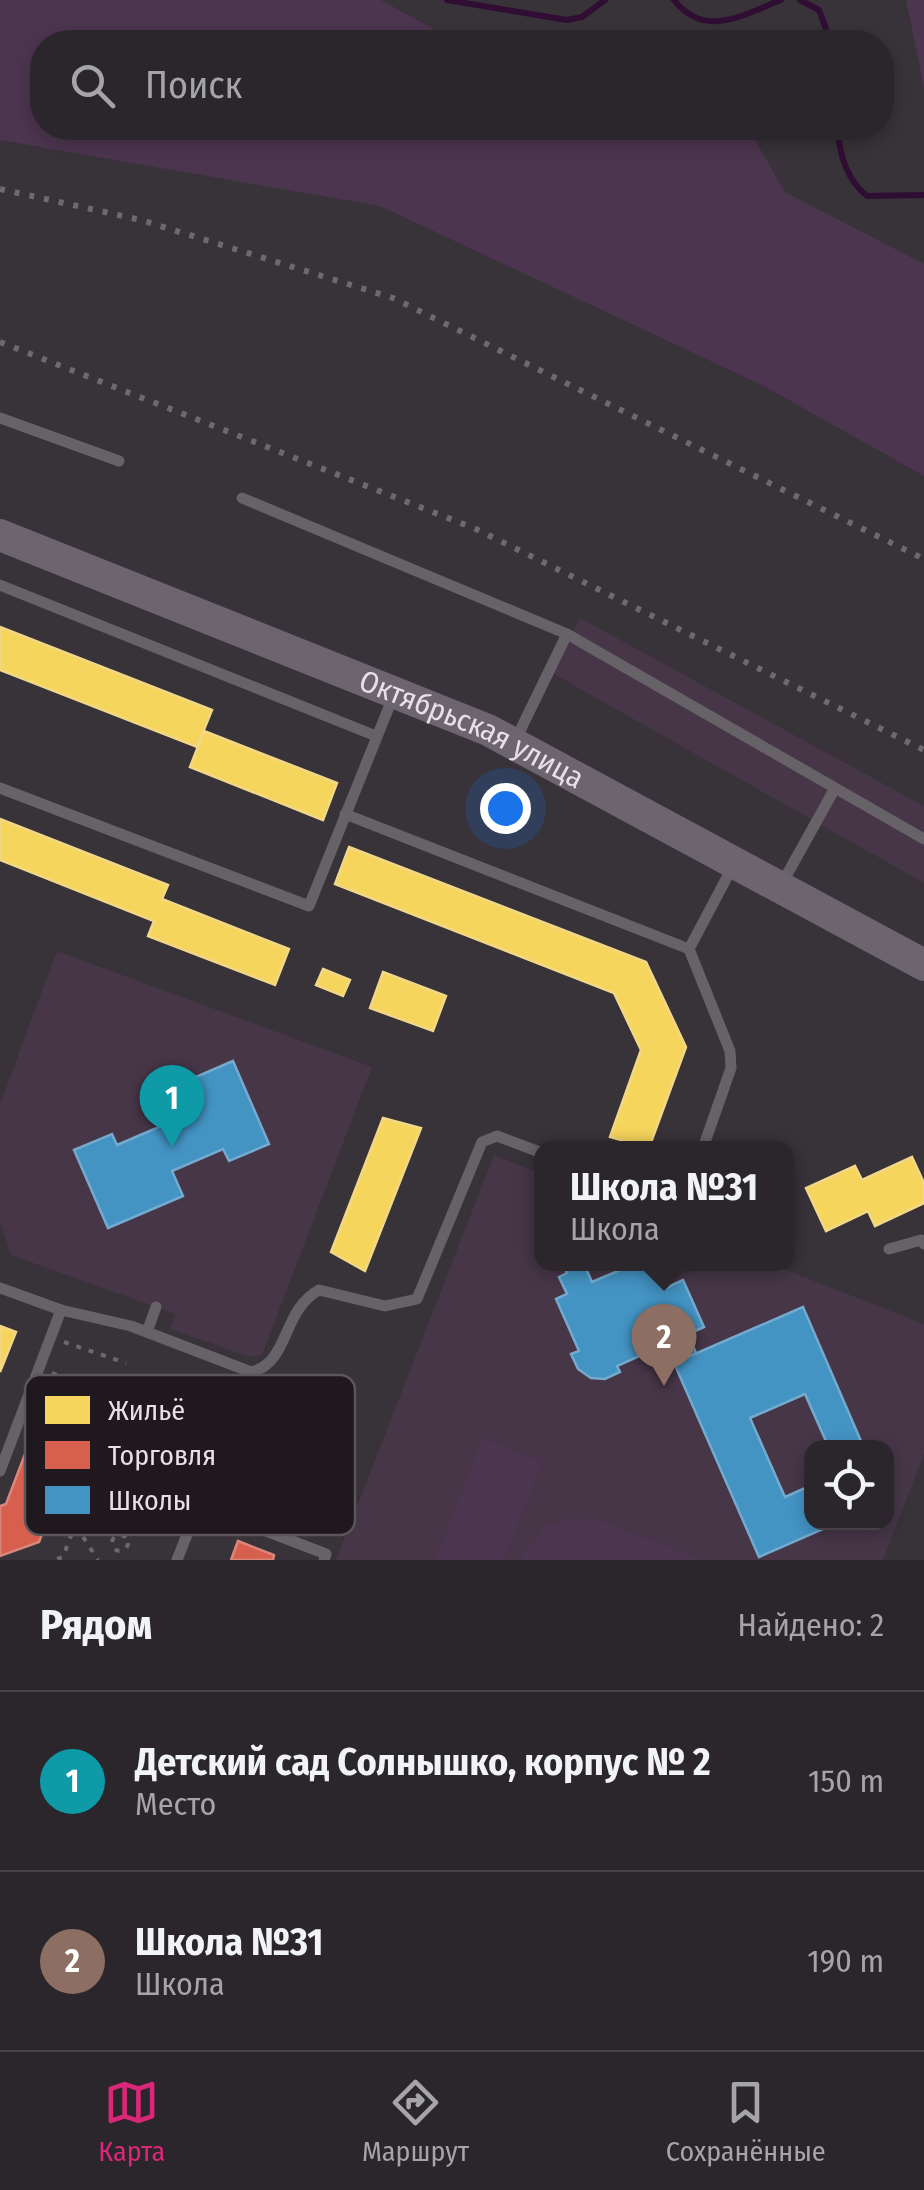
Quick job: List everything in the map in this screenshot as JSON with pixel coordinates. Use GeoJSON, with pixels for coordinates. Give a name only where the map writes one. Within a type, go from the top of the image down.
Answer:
{"type":"FeatureCollection","features":[{"type":"Feature","properties":{"kind":"main road","name":"Октябрьская улица"},"geometry":{"type":"LineString","coordinates":[[0,535],[514,743],[924,965]]}},
{"type":"Feature","properties":{"kind":"lane"},"geometry":{"type":"LineString","coordinates":[[0,418],[119,462]]}},
{"type":"Feature","properties":{"kind":"lane"},"geometry":{"type":"LineString","coordinates":[[242,498],[567,634],[924,839]]}},
{"type":"Feature","properties":{"kind":"lane"},"geometry":{"type":"LineString","coordinates":[[0,585],[376,736]]}},
{"type":"Feature","properties":{"kind":"lane"},"geometry":{"type":"LineString","coordinates":[[514,743],[567,634]]}},
{"type":"Feature","properties":{"kind":"lane"},"geometry":{"type":"LineString","coordinates":[[0,788],[308,906],[394,693]]}},
{"type":"Feature","properties":{"kind":"lane"},"geometry":{"type":"LineString","coordinates":[[780,887],[834,790]]}},
{"type":"Feature","properties":{"kind":"lane"},"geometry":{"type":"LineString","coordinates":[[345,814],[689,949],[730,1051],[731,1068],[705,1141]]}},
{"type":"Feature","properties":{"kind":"lane"},"geometry":{"type":"LineString","coordinates":[[689,949],[735,863]]}},
{"type":"Feature","properties":{"kind":"lane"},"geometry":{"type":"LineString","coordinates":[[0,1288],[61,1310],[146,1332],[250,1372],[264,1369],[275,1359],[291,1316],[302,1299],[319,1290],[384,1306],[418,1300],[482,1142],[497,1136],[534,1150]]}},
{"type":"Feature","properties":{"kind":"lane"},"geometry":{"type":"LineString","coordinates":[[888,1249],[921,1240],[924,1244]]}},
{"type":"Feature","properties":{"kind":"lane"},"geometry":{"type":"LineString","coordinates":[[146,1332],[156,1307]]}},
{"type":"Feature","properties":{"kind":"lane"},"geometry":{"type":"LineString","coordinates":[[36,1375],[61,1310]]}},
{"type":"Feature","properties":{"kind":"lane"},"geometry":{"type":"LineString","coordinates":[[0,1471],[25,1405]]}},
{"type":"Feature","properties":{"kind":"lane"},"geometry":{"type":"LineString","coordinates":[[178,1560],[187,1535]]}},
{"type":"Feature","properties":{"kind":"lane"},"geometry":{"type":"LineString","coordinates":[[276,1535],[326,1554],[324,1560]]}},
{"type":"Feature","properties":{"kind":"path"},"geometry":{"type":"LineString","coordinates":[[61,1341],[126,1363]]}},
{"type":"Feature","properties":{"kind":"path"},"geometry":{"type":"LineString","coordinates":[[55,1357],[49,1372],[57,1375]]}},
{"type":"Feature","properties":{"kind":"path"},"geometry":{"type":"LineString","coordinates":[[54,1560],[63,1557],[72,1535]]}},
{"type":"Feature","properties":{"kind":"path"},"geometry":{"type":"LineString","coordinates":[[82,1535],[98,1560]]}},
{"type":"Feature","properties":{"kind":"path"},"geometry":{"type":"LineString","coordinates":[[114,1560],[117,1551],[113,1539],[123,1536],[128,1547],[117,1551]]}},
{"type":"Feature","properties":{"kind":"shaded area"},"geometry":{"type":"Polygon","coordinates":[[[0,0],[381,0],[435,30],[30,30],[30,140],[755,140],[785,192],[924,264],[924,476],[764,386],[380,206],[0,140],[0,0]]]}},
{"type":"Feature","properties":{"kind":"shaded area"},"geometry":{"type":"Polygon","coordinates":[[[906,0],[924,0],[924,87],[906,0]]]}},
{"type":"Feature","properties":{"kind":"shaded area"},"geometry":{"type":"Polygon","coordinates":[[[580,618],[924,806],[924,883],[552,673],[580,618]]]}},
{"type":"Feature","properties":{"kind":"shaded area"},"geometry":{"type":"Polygon","coordinates":[[[57,951],[372,1067],[262,1355],[250,1357],[170,1329],[175,1314],[11,1255],[0,1221],[0,1104],[57,951]]]}},
{"type":"Feature","properties":{"kind":"shaded area"},"geometry":{"type":"Polygon","coordinates":[[[494,1155],[534,1171],[534,1271],[789,1271],[924,1324],[924,1454],[883,1560],[336,1560],[346,1535],[355,1535],[355,1511],[494,1155]]]}},
{"type":"Feature","properties":{"kind":"shaded area"},"geometry":{"type":"Polygon","coordinates":[[[483,1438],[543,1462],[504,1560],[435,1560],[483,1438]]]}},
{"type":"Feature","properties":{"kind":"shaded area"},"geometry":{"type":"Polygon","coordinates":[[[574,1518],[604,1522],[702,1560],[519,1560],[544,1526],[574,1518]]]}},
{"type":"Feature","properties":{"kind":"building: Жильё"},"geometry":{"type":"Polygon","coordinates":[[[0,627],[212,710],[197,747],[0,670],[0,627]]]}},
{"type":"Feature","properties":{"kind":"building: Жильё"},"geometry":{"type":"Polygon","coordinates":[[[204,731],[337,783],[323,820],[190,767],[204,731]]]}},
{"type":"Feature","properties":{"kind":"building: Жильё"},"geometry":{"type":"Polygon","coordinates":[[[0,819],[168,885],[162,899],[289,949],[275,985],[148,936],[154,921],[0,860],[0,819]]]}},
{"type":"Feature","properties":{"kind":"building: Жильё"},"geometry":{"type":"Polygon","coordinates":[[[349,847],[646,962],[686,1047],[652,1141],[610,1137],[641,1050],[614,993],[335,884],[349,847]]]}},
{"type":"Feature","properties":{"kind":"building: Жильё"},"geometry":{"type":"Polygon","coordinates":[[[323,969],[350,980],[343,996],[316,985],[323,969]]]}},
{"type":"Feature","properties":{"kind":"building: Жильё"},"geometry":{"type":"Polygon","coordinates":[[[383,972],[446,996],[433,1031],[370,1008],[383,972]]]}},
{"type":"Feature","properties":{"kind":"building: Жильё"},"geometry":{"type":"Polygon","coordinates":[[[383,1118],[421,1128],[365,1271],[331,1252],[383,1118]]]}},
{"type":"Feature","properties":{"kind":"building: Жильё"},"geometry":{"type":"Polygon","coordinates":[[[912,1157],[924,1183],[924,1203],[875,1226],[868,1211],[826,1231],[806,1188],[855,1166],[862,1180],[912,1157]]]}},
{"type":"Feature","properties":{"kind":"building: Жильё"},"geometry":{"type":"Polygon","coordinates":[[[0,1326],[16,1332],[0,1372],[0,1326]]]}},
{"type":"Feature","properties":{"kind":"building: Торговля"},"geometry":{"type":"Polygon","coordinates":[[[25,1454],[25,1535],[42,1535],[39,1542],[0,1556],[0,1506],[6,1504],[25,1454]]]}},
{"type":"Feature","properties":{"kind":"building: Торговля"},"geometry":{"type":"Polygon","coordinates":[[[238,1541],[274,1555],[273,1560],[231,1560],[238,1541]]]}},
{"type":"Feature","properties":{"kind":"building: Школы"},"geometry":{"type":"Polygon","coordinates":[[[233,1061],[269,1144],[229,1161],[223,1149],[172,1171],[183,1196],[108,1228],[74,1150],[112,1134],[117,1145],[173,1121],[161,1092],[233,1061]]]}},
{"type":"Feature","properties":{"kind":"building: Школы"},"geometry":{"type":"Polygon","coordinates":[[[587,1271],[592,1282],[618,1271],[658,1271],[666,1288],[683,1280],[704,1327],[617,1366],[620,1372],[605,1379],[591,1378],[578,1369],[571,1354],[579,1351],[556,1299],[567,1294],[559,1277],[587,1271]]]}},
{"type":"Feature","properties":{"kind":"building: Школы"},"geometry":{"type":"Polygon","coordinates":[[[803,1307],[861,1440],[825,1440],[805,1394],[750,1418],[785,1497],[804,1489],[804,1530],[821,1530],[759,1557],[674,1363],[803,1307]]]}},
{"type":"Feature","properties":{"kind":"building: Школы"},"geometry":{"type":"Polygon","coordinates":[[[688,1334],[696,1353],[686,1358],[677,1339],[688,1334]]]}},
{"type":"Feature","properties":{"kind":"waterway"},"geometry":{"type":"LineString","coordinates":[[447,0],[567,20],[582,17],[605,0]]}},
{"type":"Feature","properties":{"kind":"waterway"},"geometry":{"type":"LineString","coordinates":[[674,0],[686,12],[712,21],[739,17],[781,0]]}},
{"type":"Feature","properties":{"kind":"waterway"},"geometry":{"type":"LineString","coordinates":[[800,0],[819,10],[826,30]]}},
{"type":"Feature","properties":{"kind":"waterway"},"geometry":{"type":"LineString","coordinates":[[839,140],[845,165],[867,196],[924,195]]}},
{"type":"Feature","properties":{"kind":"railway"},"geometry":{"type":"LineString","coordinates":[[0,189],[141,220],[393,298],[924,559]]}},
{"type":"Feature","properties":{"kind":"railway"},"geometry":{"type":"LineString","coordinates":[[0,342],[476,529],[924,750]]}},
{"type":"Feature","properties":{"kind":"place","name":"Детский сад Солнышко, корпус № 2"},"geometry":{"type":"Point","coordinates":[172,1147]}},
{"type":"Feature","properties":{"kind":"place","name":"Школа №31"},"geometry":{"type":"Point","coordinates":[664,1386]}}]}
